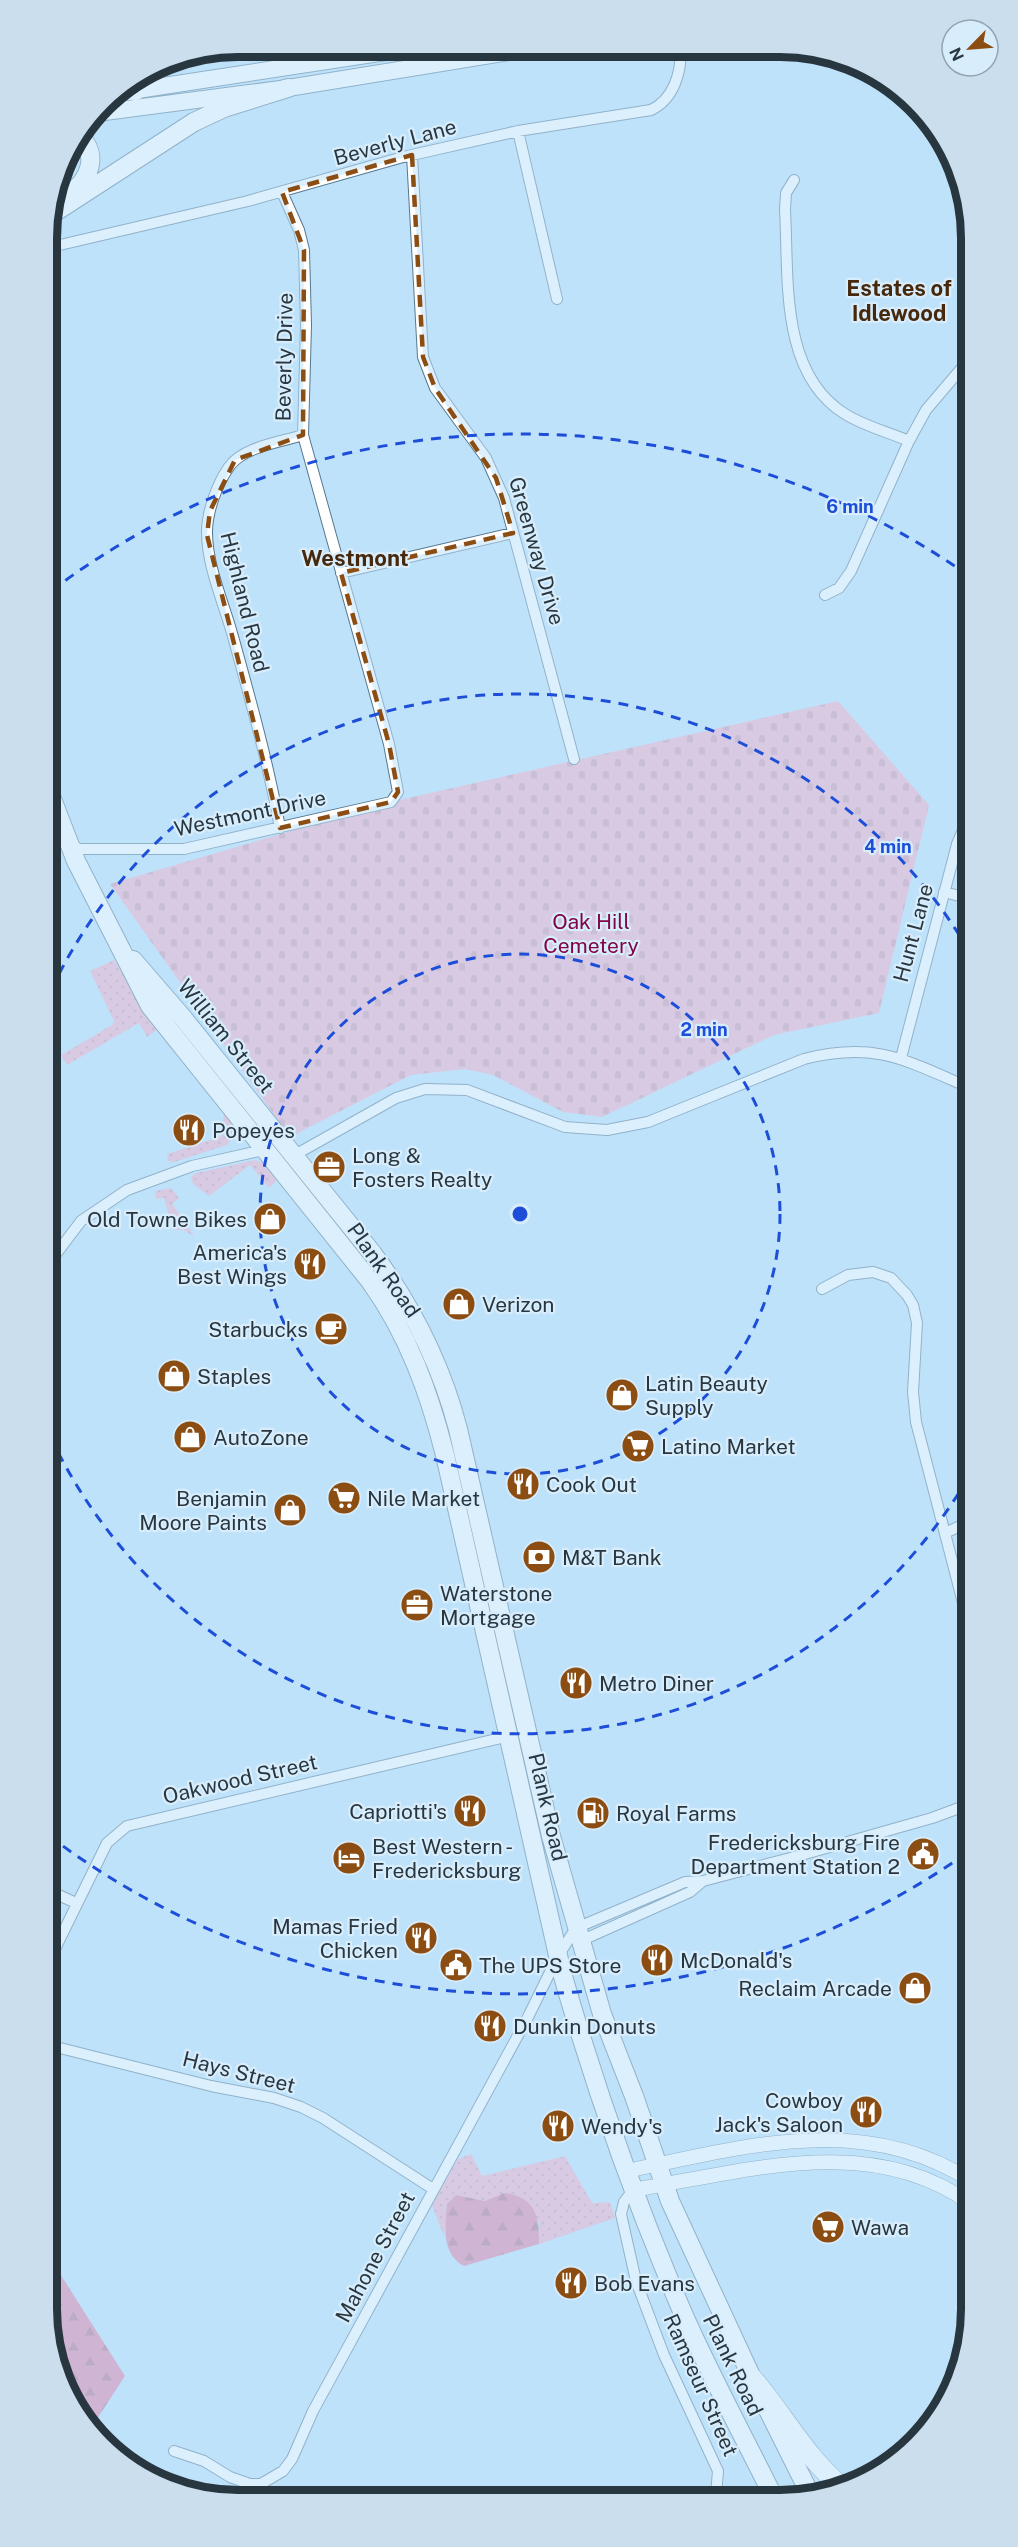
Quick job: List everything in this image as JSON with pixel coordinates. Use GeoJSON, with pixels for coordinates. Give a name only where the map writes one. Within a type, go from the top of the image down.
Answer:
{"type":"FeatureCollection","features":[{"type":"Feature","properties":{"kind":"highway"},"geometry":{"type":"LineString","coordinates":[[59,209],[194,122],[224,108],[288,87]]}},
{"type":"Feature","properties":{"kind":"highway"},"geometry":{"type":"LineString","coordinates":[[62,198],[78,188],[89,171],[90,154],[84,143]]}},
{"type":"Feature","properties":{"kind":"highway","name":"William Street"},"geometry":{"type":"LineString","coordinates":[[57,812],[68,842],[150,1006],[263,1148]]}},
{"type":"Feature","properties":{"kind":"highway","name":"William Street"},"geometry":{"type":"LineString","coordinates":[[120,947],[183,1018],[293,1156]]}},
{"type":"Feature","properties":{"kind":"highway","name":"Plank Road"},"geometry":{"type":"LineString","coordinates":[[263,1148],[375,1289],[414,1359],[436,1420],[558,1956],[584,2050],[633,2190],[683,2312],[770,2490]]}},
{"type":"Feature","properties":{"kind":"highway","name":"Plank Road"},"geometry":{"type":"LineString","coordinates":[[293,1156],[386,1271],[431,1349],[449,1396],[458,1429],[551,1836],[602,2014],[634,2096],[664,2185],[752,2378],[807,2488]]}},
{"type":"Feature","properties":{"kind":"highway"},"geometry":{"type":"LineString","coordinates":[[478,1602],[494,1630],[505,1633]]}},
{"type":"Feature","properties":{"kind":"highway"},"geometry":{"type":"LineString","coordinates":[[493,1666],[507,1672],[517,1688]]}},
{"type":"Feature","properties":{"kind":"highway"},"geometry":{"type":"LineString","coordinates":[[752,2378],[777,2407],[798,2442],[816,2465],[835,2481]]}},
{"type":"Feature","properties":{"kind":"main road"},"geometry":{"type":"LineString","coordinates":[[134,89],[351,57]]}},
{"type":"Feature","properties":{"kind":"main road"},"geometry":{"type":"LineString","coordinates":[[110,110],[288,87],[477,57]]}},
{"type":"Feature","properties":{"kind":"street","name":"Beverly Lane"},"geometry":{"type":"LineString","coordinates":[[282,192],[412,155],[518,131],[634,115],[658,107],[670,94],[676,81],[680,57]]}},
{"type":"Feature","properties":{"kind":"street"},"geometry":{"type":"LineString","coordinates":[[518,131],[557,299]]}},
{"type":"Feature","properties":{"kind":"street","name":"Greenway Drive"},"geometry":{"type":"LineString","coordinates":[[412,155],[423,357],[435,388],[486,458],[496,477],[574,759]]}},
{"type":"Feature","properties":{"kind":"street"},"geometry":{"type":"LineString","coordinates":[[794,180],[786,193],[785,210],[792,316],[797,348],[807,372],[828,400],[845,414],[909,441]]}},
{"type":"Feature","properties":{"kind":"street"},"geometry":{"type":"LineString","coordinates":[[57,246],[282,192]]}},
{"type":"Feature","properties":{"kind":"street","name":"Beverly Drive"},"geometry":{"type":"LineString","coordinates":[[282,192],[299,230],[304,250],[306,325],[303,435],[388,744],[398,792]]}},
{"type":"Feature","properties":{"kind":"street"},"geometry":{"type":"LineString","coordinates":[[825,595],[839,588],[851,571],[909,441],[926,410],[961,369]]}},
{"type":"Feature","properties":{"kind":"street","name":"Highland Road"},"geometry":{"type":"LineString","coordinates":[[280,828],[264,751],[216,582],[207,535],[207,522],[228,468],[235,460],[244,454],[303,435]]}},
{"type":"Feature","properties":{"kind":"street"},"geometry":{"type":"LineString","coordinates":[[342,573],[513,532]]}},
{"type":"Feature","properties":{"kind":"street","name":"Westmont Drive"},"geometry":{"type":"LineString","coordinates":[[57,839],[80,849],[162,851],[184,849],[391,802],[398,792]]}},
{"type":"Feature","properties":{"kind":"street","name":"Hunt Lane"},"geometry":{"type":"LineString","coordinates":[[901,1058],[961,835]]}},
{"type":"Feature","properties":{"kind":"street"},"geometry":{"type":"LineString","coordinates":[[944,892],[961,896]]}},
{"type":"Feature","properties":{"kind":"street"},"geometry":{"type":"LineString","coordinates":[[57,1253],[81,1221],[117,1195],[192,1166],[263,1148],[293,1156],[396,1098],[426,1089],[467,1090],[564,1127],[607,1130],[648,1122],[804,1059],[824,1054],[867,1053],[901,1058],[961,1084]]}},
{"type":"Feature","properties":{"kind":"street"},"geometry":{"type":"LineString","coordinates":[[822,1289],[848,1275],[873,1272],[891,1278],[913,1305],[917,1323],[914,1405],[945,1533],[961,1585]]}},
{"type":"Feature","properties":{"kind":"street"},"geometry":{"type":"LineString","coordinates":[[945,1533],[961,1526]]}},
{"type":"Feature","properties":{"kind":"street","name":"Oakwood Street"},"geometry":{"type":"LineString","coordinates":[[57,1944],[107,1843],[116,1833],[139,1821],[509,1736]]}},
{"type":"Feature","properties":{"kind":"street"},"geometry":{"type":"LineString","coordinates":[[578,1935],[685,1882],[703,1881],[932,1818],[961,1807]]}},
{"type":"Feature","properties":{"kind":"street"},"geometry":{"type":"LineString","coordinates":[[57,1894],[76,1903]]}},
{"type":"Feature","properties":{"kind":"street","name":"Mahone Street"},"geometry":{"type":"LineString","coordinates":[[174,2451],[204,2461],[230,2477],[250,2484],[261,2484],[283,2471],[292,2459],[313,2411],[558,1956],[578,1935]]}},
{"type":"Feature","properties":{"kind":"street","name":"Hays Street"},"geometry":{"type":"LineString","coordinates":[[57,2047],[211,2086],[274,2098],[301,2107],[323,2118],[433,2189]]}},
{"type":"Feature","properties":{"kind":"street"},"geometry":{"type":"LineString","coordinates":[[627,2171],[763,2143],[809,2139],[880,2145],[912,2152],[961,2175]]}},
{"type":"Feature","properties":{"kind":"street"},"geometry":{"type":"LineString","coordinates":[[633,2190],[788,2164],[844,2162],[883,2167],[925,2178],[961,2198]]}},
{"type":"Feature","properties":{"kind":"street","name":"Ramseur Street"},"geometry":{"type":"LineString","coordinates":[[633,2190],[624,2202],[621,2214],[625,2240],[656,2336],[718,2471],[716,2490]]}},
{"type":"Feature","properties":{"kind":"highlighted area"},"geometry":{"type":"Polygon","coordinates":[[[412,155],[423,357],[435,388],[496,478],[513,533],[341,573],[389,744],[398,792],[391,802],[280,828],[207,535],[210,511],[235,460],[303,435],[304,250],[282,192],[412,155]]]}},
{"type":"Feature","properties":{"kind":"green space","name":"Oak Hill Cemetery"},"geometry":{"type":"Polygon","coordinates":[[[838,701],[929,805],[879,1013],[774,1035],[602,1117],[563,1112],[493,1075],[465,1069],[411,1075],[290,1137],[110,884],[386,803],[838,701]]]}},
{"type":"Feature","properties":{"kind":"green space"},"geometry":{"type":"Polygon","coordinates":[[[114,960],[158,1029],[147,1037],[139,1023],[67,1065],[61,1055],[112,1025],[114,1021],[90,971],[114,960]]]}},
{"type":"Feature","properties":{"kind":"green space"},"geometry":{"type":"Polygon","coordinates":[[[224,1111],[233,1123],[234,1135],[227,1145],[174,1162],[168,1161],[167,1154],[222,1136],[224,1111]]]}},
{"type":"Feature","properties":{"kind":"green space"},"geometry":{"type":"Polygon","coordinates":[[[255,1160],[263,1163],[277,1180],[269,1188],[250,1165],[209,1196],[193,1184],[191,1177],[196,1173],[255,1160]]]}},
{"type":"Feature","properties":{"kind":"green space"},"geometry":{"type":"Polygon","coordinates":[[[171,1188],[179,1198],[172,1204],[195,1237],[184,1230],[173,1230],[164,1198],[156,1199],[155,1191],[171,1188]]]}},
{"type":"Feature","properties":{"kind":"green space"},"geometry":{"type":"Polygon","coordinates":[[[471,2154],[482,2176],[565,2156],[592,2203],[610,2202],[615,2218],[539,2244],[539,2222],[504,2193],[485,2201],[456,2195],[447,2204],[444,2236],[432,2205],[458,2159],[471,2154]]]}},
{"type":"Feature","properties":{"kind":"green space"},"geometry":{"type":"Polygon","coordinates":[[[504,2193],[523,2198],[534,2210],[537,2217],[539,2244],[464,2266],[451,2254],[448,2247],[445,2230],[447,2204],[456,2195],[485,2201],[504,2193]]]}},
{"type":"Feature","properties":{"kind":"green space"},"geometry":{"type":"Polygon","coordinates":[[[57,2269],[125,2376],[96,2421],[81,2400],[63,2356],[57,2309],[57,2269]]]}},
{"type":"Feature","properties":{"kind":"place","name":"Popeyes"},"geometry":{"type":"Point","coordinates":[189,1130]}},
{"type":"Feature","properties":{"kind":"place","name":"Long & Fosters Realty"},"geometry":{"type":"Point","coordinates":[329,1167]}},
{"type":"Feature","properties":{"kind":"place","name":"Old Towne Bikes"},"geometry":{"type":"Point","coordinates":[270,1219]}},
{"type":"Feature","properties":{"kind":"place","name":"America's Best Wings"},"geometry":{"type":"Point","coordinates":[310,1264]}},
{"type":"Feature","properties":{"kind":"place","name":"Verizon"},"geometry":{"type":"Point","coordinates":[459,1304]}},
{"type":"Feature","properties":{"kind":"place","name":"Starbucks"},"geometry":{"type":"Point","coordinates":[331,1329]}},
{"type":"Feature","properties":{"kind":"place","name":"Staples"},"geometry":{"type":"Point","coordinates":[174,1376]}},
{"type":"Feature","properties":{"kind":"place","name":"Latin Beauty Supply"},"geometry":{"type":"Point","coordinates":[622,1395]}},
{"type":"Feature","properties":{"kind":"place","name":"AutoZone"},"geometry":{"type":"Point","coordinates":[190,1437]}},
{"type":"Feature","properties":{"kind":"place","name":"Latino Market"},"geometry":{"type":"Point","coordinates":[638,1446]}},
{"type":"Feature","properties":{"kind":"place","name":"Cook Out"},"geometry":{"type":"Point","coordinates":[523,1484]}},
{"type":"Feature","properties":{"kind":"place","name":"Nile Market"},"geometry":{"type":"Point","coordinates":[344,1498]}},
{"type":"Feature","properties":{"kind":"place","name":"Benjamin Moore Paints"},"geometry":{"type":"Point","coordinates":[290,1510]}},
{"type":"Feature","properties":{"kind":"place","name":"M&T Bank"},"geometry":{"type":"Point","coordinates":[539,1557]}},
{"type":"Feature","properties":{"kind":"place","name":"Waterstone Mortgage"},"geometry":{"type":"Point","coordinates":[417,1605]}},
{"type":"Feature","properties":{"kind":"place","name":"Metro Diner"},"geometry":{"type":"Point","coordinates":[576,1683]}},
{"type":"Feature","properties":{"kind":"place","name":"Capriotti's"},"geometry":{"type":"Point","coordinates":[470,1811]}},
{"type":"Feature","properties":{"kind":"place","name":"Royal Farms"},"geometry":{"type":"Point","coordinates":[593,1813]}},
{"type":"Feature","properties":{"kind":"place","name":"Fredericksburg Fire Department Station 2"},"geometry":{"type":"Point","coordinates":[923,1854]}},
{"type":"Feature","properties":{"kind":"place","name":"Best Western - Fredericksburg"},"geometry":{"type":"Point","coordinates":[349,1858]}},
{"type":"Feature","properties":{"kind":"place","name":"Mamas Fried Chicken"},"geometry":{"type":"Point","coordinates":[421,1938]}},
{"type":"Feature","properties":{"kind":"place","name":"McDonald's"},"geometry":{"type":"Point","coordinates":[657,1960]}},
{"type":"Feature","properties":{"kind":"place","name":"The UPS Store"},"geometry":{"type":"Point","coordinates":[456,1965]}},
{"type":"Feature","properties":{"kind":"place","name":"Reclaim Arcade"},"geometry":{"type":"Point","coordinates":[915,1988]}},
{"type":"Feature","properties":{"kind":"place","name":"Dunkin Donuts"},"geometry":{"type":"Point","coordinates":[490,2026]}},
{"type":"Feature","properties":{"kind":"place","name":"Cowboy Jack's Saloon"},"geometry":{"type":"Point","coordinates":[866,2112]}},
{"type":"Feature","properties":{"kind":"place","name":"Wendy's"},"geometry":{"type":"Point","coordinates":[558,2126]}},
{"type":"Feature","properties":{"kind":"place","name":"Wawa"},"geometry":{"type":"Point","coordinates":[828,2227]}},
{"type":"Feature","properties":{"kind":"place","name":"Bob Evans"},"geometry":{"type":"Point","coordinates":[571,2283]}},
{"type":"Feature","properties":{"kind":"district","name":"Estates of Idlewood"},"geometry":{"type":"Point","coordinates":[899,300]}},
{"type":"Feature","properties":{"kind":"district","name":"Westmont"},"geometry":{"type":"Point","coordinates":[355,558]}}]}
